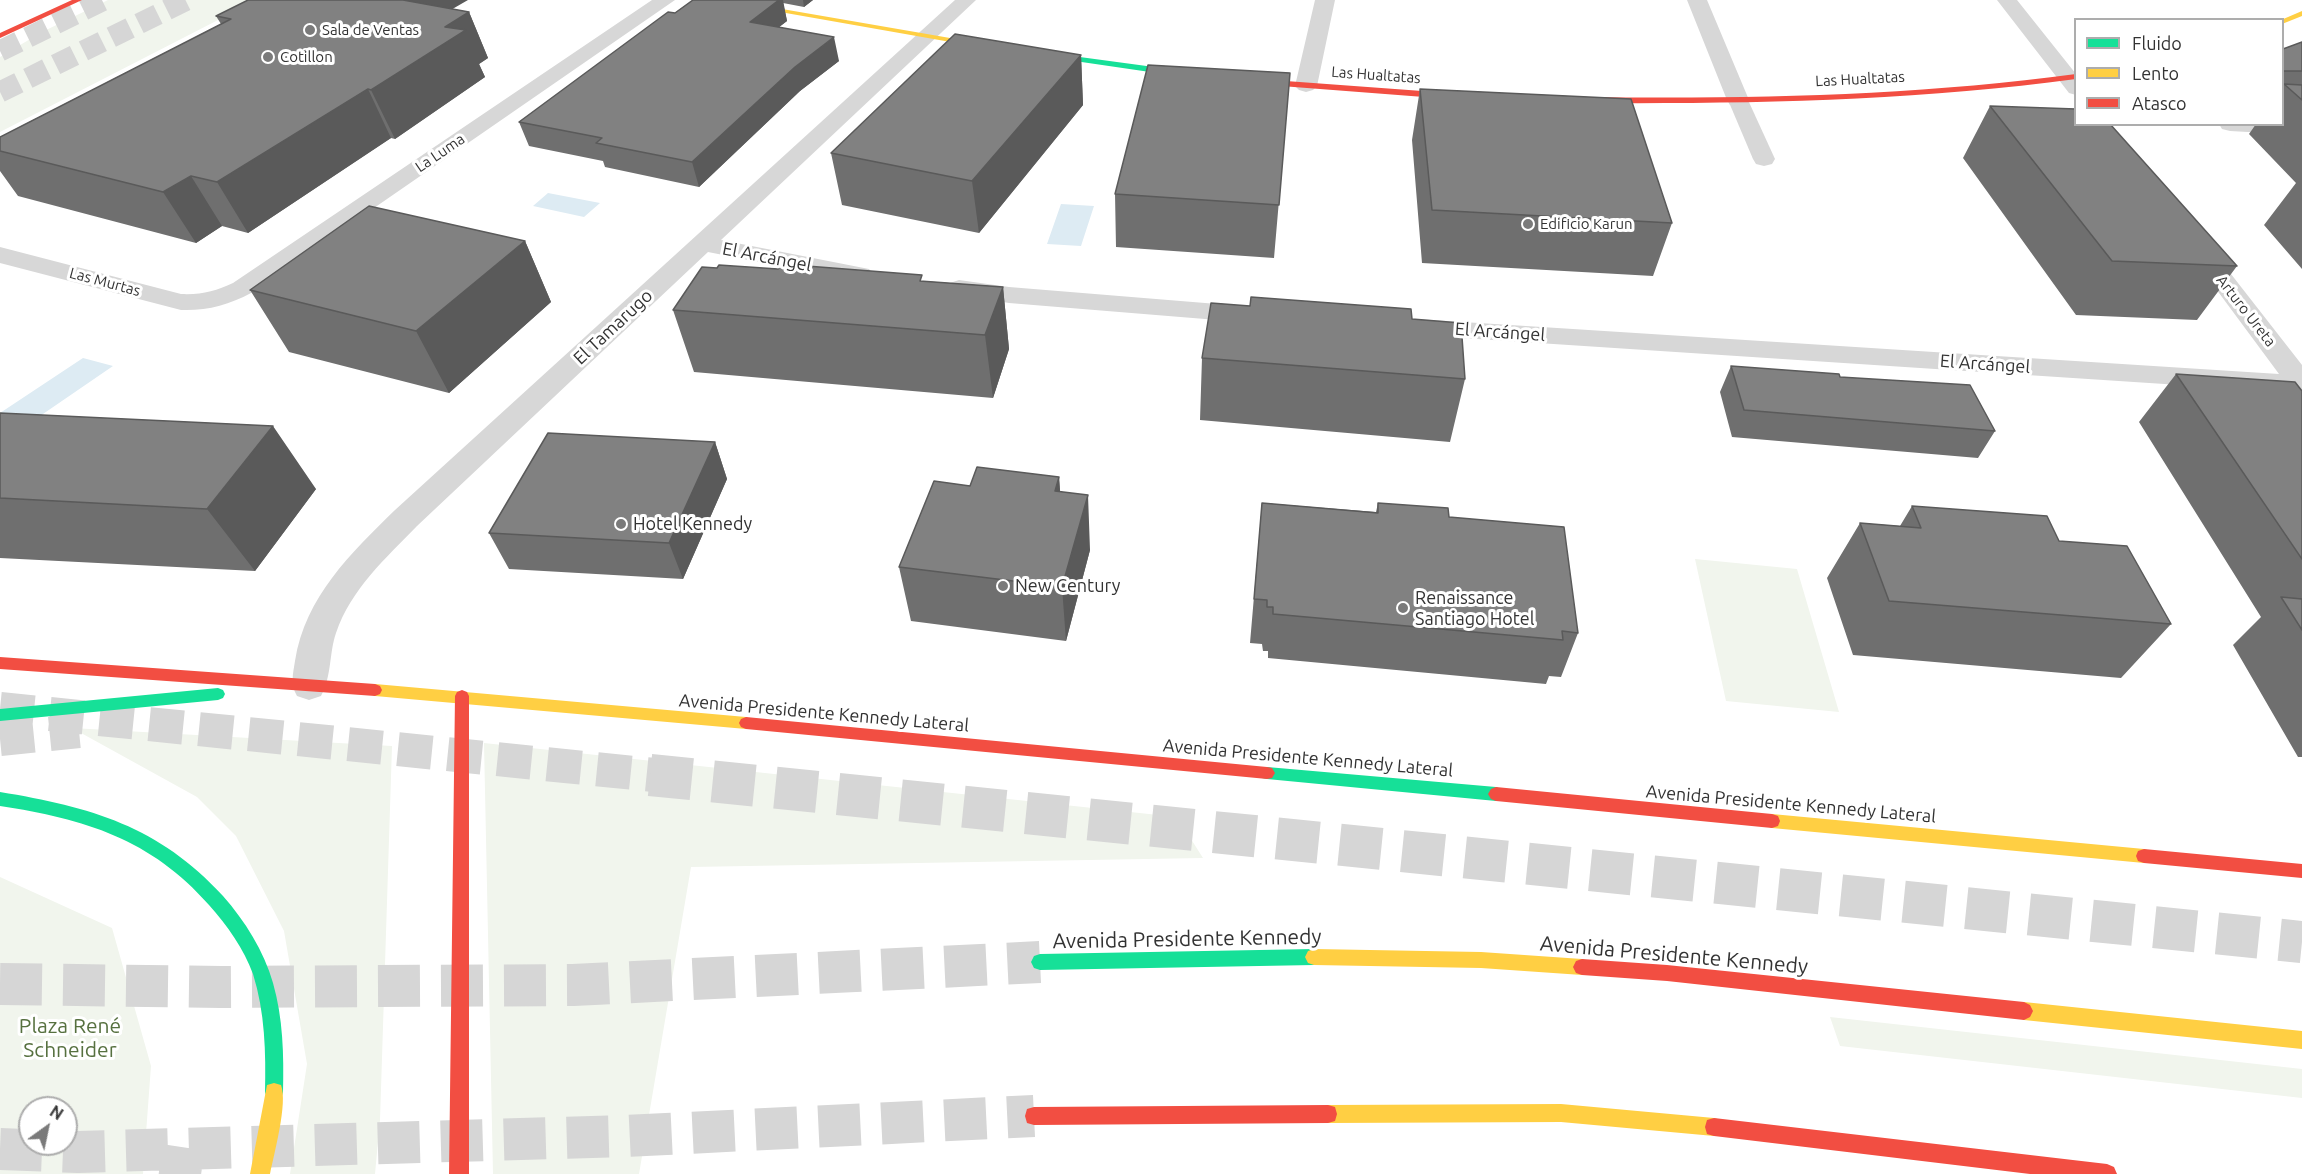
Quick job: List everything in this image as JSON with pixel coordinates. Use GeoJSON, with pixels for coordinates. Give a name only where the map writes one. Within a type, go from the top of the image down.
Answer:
{"type":"FeatureCollection","features":[{"type":"Feature","properties":{"kind":"main road"},"geometry":{"type":"LineString","coordinates":[[0,36],[78,0]]}},
{"type":"Feature","properties":{"kind":"main road"},"geometry":{"type":"LineString","coordinates":[[716,0],[1028,53],[1208,77]]}},
{"type":"Feature","properties":{"kind":"main road"},"geometry":{"type":"LineString","coordinates":[[0,45],[58,9]]}},
{"type":"Feature","properties":{"kind":"main road"},"geometry":{"type":"LineString","coordinates":[[2284,22],[2302,13]]}},
{"type":"Feature","properties":{"kind":"main road","name":"Las Hualtatas"},"geometry":{"type":"LineString","coordinates":[[1230,79],[1480,97]]}},
{"type":"Feature","properties":{"kind":"main road","name":"Las Hualtatas"},"geometry":{"type":"LineString","coordinates":[[1568,100],[1738,100],[1923,92],[2073,80]]}},
{"type":"Feature","properties":{"kind":"main road","name":"Avenida Presidente Kennedy Lateral"},"geometry":{"type":"LineString","coordinates":[[0,663],[462,696],[2302,871]]}},
{"type":"Feature","properties":{"kind":"main road","name":"Avenida Presidente Kennedy Lateral"},"geometry":{"type":"LineString","coordinates":[[0,715],[309,686]]}},
{"type":"Feature","properties":{"kind":"main road"},"geometry":{"type":"LineString","coordinates":[[459,1174],[462,696]]}},
{"type":"Feature","properties":{"kind":"main road"},"geometry":{"type":"LineString","coordinates":[[0,799],[73,812],[130,830],[172,855],[211,891],[243,935],[266,988],[273,1048],[274,1100],[260,1174]]}},
{"type":"Feature","properties":{"kind":"main road","name":"Avenida Presidente Kennedy"},"geometry":{"type":"LineString","coordinates":[[1040,962],[1295,957],[1481,960],[1667,974],[2302,1040]]}},
{"type":"Feature","properties":{"kind":"main road"},"geometry":{"type":"LineString","coordinates":[[1034,1116],[1561,1113],[1794,1135],[2107,1174]]}},
{"type":"Feature","properties":{"kind":"street","name":"La Luma"},"geometry":{"type":"LineString","coordinates":[[211,301],[242,288],[665,0]]}},
{"type":"Feature","properties":{"kind":"street","name":"El Tamarugo"},"geometry":{"type":"LineString","coordinates":[[309,686],[318,634],[341,589],[366,558],[406,518],[966,0]]}},
{"type":"Feature","properties":{"kind":"street"},"geometry":{"type":"LineString","coordinates":[[1306,86],[1325,0]]}},
{"type":"Feature","properties":{"kind":"street"},"geometry":{"type":"LineString","coordinates":[[1697,0],[1738,100]]}},
{"type":"Feature","properties":{"kind":"street"},"geometry":{"type":"LineString","coordinates":[[2007,0],[2073,80]]}},
{"type":"Feature","properties":{"kind":"street"},"geometry":{"type":"LineString","coordinates":[[2266,126],[2302,128]]}},
{"type":"Feature","properties":{"kind":"street","name":"Arturo Ureta"},"geometry":{"type":"LineString","coordinates":[[2181,226],[2302,384]]}},
{"type":"Feature","properties":{"kind":"street","name":"El Arcángel"},"geometry":{"type":"LineString","coordinates":[[703,244],[880,277]]}},
{"type":"Feature","properties":{"kind":"street","name":"Las Murtas"},"geometry":{"type":"LineString","coordinates":[[0,255],[181,302],[211,301]]}},
{"type":"Feature","properties":{"kind":"street"},"geometry":{"type":"LineString","coordinates":[[939,285],[1009,295],[1281,318]]}},
{"type":"Feature","properties":{"kind":"street","name":"El Arcángel"},"geometry":{"type":"LineString","coordinates":[[1388,325],[2302,384]]}},
{"type":"Feature","properties":{"kind":"lane"},"geometry":{"type":"LineString","coordinates":[[1738,100],[1764,159]]}},
{"type":"Feature","properties":{"kind":"green space"},"geometry":{"type":"Polygon","coordinates":[[[108,0],[257,0],[0,132],[0,57],[42,32],[108,0]]]}},
{"type":"Feature","properties":{"kind":"green space"},"geometry":{"type":"Polygon","coordinates":[[[1695,559],[1797,569],[1839,712],[1726,701],[1695,559]]]}},
{"type":"Feature","properties":{"kind":"green space"},"geometry":{"type":"Polygon","coordinates":[[[72,728],[392,746],[380,1120],[375,1174],[290,1174],[307,1064],[284,931],[236,836],[197,797],[72,728]]]}},
{"type":"Feature","properties":{"kind":"green space"},"geometry":{"type":"Polygon","coordinates":[[[484,743],[1177,817],[1203,858],[691,867],[639,1174],[493,1174],[484,743]]]}},
{"type":"Feature","properties":{"kind":"green space","name":"Plaza René Schneider"},"geometry":{"type":"Polygon","coordinates":[[[0,877],[112,928],[151,1066],[143,1174],[0,1174],[0,877]]]}},
{"type":"Feature","properties":{"kind":"green space"},"geometry":{"type":"Polygon","coordinates":[[[1830,1017],[2302,1069],[2302,1098],[1840,1046],[1830,1017]]]}},
{"type":"Feature","properties":{"kind":"shaded area"},"geometry":{"type":"Polygon","coordinates":[[[548,193],[600,203],[584,217],[533,206],[548,193]]]}},
{"type":"Feature","properties":{"kind":"shaded area"},"geometry":{"type":"Polygon","coordinates":[[[1061,204],[1094,206],[1081,246],[1047,244],[1061,204]]]}},
{"type":"Feature","properties":{"kind":"shaded area"},"geometry":{"type":"Polygon","coordinates":[[[83,358],[113,366],[24,427],[0,421],[0,413],[83,358]]]}},
{"type":"Feature","properties":{"kind":"building"},"geometry":{"type":"Polygon","coordinates":[[[248,0],[403,0],[469,12],[445,27],[466,30],[217,182],[191,176],[163,192],[0,151],[0,137],[231,19],[216,16],[248,0]]]}},
{"type":"Feature","properties":{"kind":"building"},"geometry":{"type":"Polygon","coordinates":[[[693,0],[779,0],[750,22],[834,37],[795,67],[692,162],[596,143],[602,138],[519,122],[668,12],[675,13],[693,0]]]}},
{"type":"Feature","properties":{"kind":"building"},"geometry":{"type":"Polygon","coordinates":[[[955,34],[1081,55],[972,181],[831,153],[955,34]]]}},
{"type":"Feature","properties":{"kind":"building"},"geometry":{"type":"Polygon","coordinates":[[[2302,42],[2302,71],[2284,71],[2284,49],[2302,42]]]}},
{"type":"Feature","properties":{"kind":"building"},"geometry":{"type":"Polygon","coordinates":[[[1148,65],[1290,73],[1279,205],[1115,194],[1148,65]]]}},
{"type":"Feature","properties":{"kind":"building"},"geometry":{"type":"Polygon","coordinates":[[[2284,84],[2302,85],[2302,100],[2284,84]]]}},
{"type":"Feature","properties":{"kind":"building"},"geometry":{"type":"Polygon","coordinates":[[[1420,89],[1631,99],[1672,223],[1432,210],[1420,89]]]}},
{"type":"Feature","properties":{"kind":"building"},"geometry":{"type":"Polygon","coordinates":[[[1990,106],[2074,109],[2074,126],[2112,126],[2237,266],[2112,261],[1990,106]]]}},
{"type":"Feature","properties":{"kind":"building"},"geometry":{"type":"Polygon","coordinates":[[[369,206],[525,241],[416,331],[250,290],[369,206]]]}},
{"type":"Feature","properties":{"kind":"building"},"geometry":{"type":"Polygon","coordinates":[[[781,264],[922,275],[920,281],[1003,287],[985,335],[673,310],[702,267],[717,268],[719,265],[778,269],[781,264]]]}},
{"type":"Feature","properties":{"kind":"building"},"geometry":{"type":"Polygon","coordinates":[[[1251,297],[1411,309],[1412,319],[1461,323],[1465,379],[1202,358],[1211,303],[1250,306],[1251,297]]]}},
{"type":"Feature","properties":{"kind":"building"},"geometry":{"type":"Polygon","coordinates":[[[1731,366],[1839,374],[1840,377],[1970,385],[1995,431],[1744,410],[1731,366]]]}},
{"type":"Feature","properties":{"kind":"building"},"geometry":{"type":"Polygon","coordinates":[[[2176,374],[2295,382],[2302,391],[2302,559],[2176,374]]]}},
{"type":"Feature","properties":{"kind":"building"},"geometry":{"type":"Polygon","coordinates":[[[0,413],[273,426],[207,509],[0,498],[0,413]]]}},
{"type":"Feature","properties":{"kind":"building"},"geometry":{"type":"Polygon","coordinates":[[[548,433],[715,442],[669,543],[489,533],[548,433]]]}},
{"type":"Feature","properties":{"kind":"building"},"geometry":{"type":"Polygon","coordinates":[[[977,467],[1059,477],[1055,491],[1088,495],[1062,587],[899,567],[934,481],[970,486],[977,467]]]}},
{"type":"Feature","properties":{"kind":"building"},"geometry":{"type":"Polygon","coordinates":[[[1262,503],[1378,513],[1378,503],[1448,508],[1449,517],[1564,527],[1578,633],[1562,631],[1563,640],[1273,614],[1273,607],[1267,607],[1267,600],[1254,599],[1262,503]]]}},
{"type":"Feature","properties":{"kind":"building"},"geometry":{"type":"Polygon","coordinates":[[[1912,506],[2047,516],[2059,541],[2127,546],[2171,624],[1889,601],[1860,523],[1921,528],[1912,506]]]}},
{"type":"Feature","properties":{"kind":"building"},"geometry":{"type":"Polygon","coordinates":[[[2281,597],[2302,599],[2302,630],[2281,597]]]}},
{"type":"Feature","properties":{"kind":"tunnel"},"geometry":{"type":"LineString","coordinates":[[0,51],[104,0]]}},
{"type":"Feature","properties":{"kind":"tunnel"},"geometry":{"type":"LineString","coordinates":[[0,92],[187,0]]}},
{"type":"Feature","properties":{"kind":"tunnel"},"geometry":{"type":"LineString","coordinates":[[0,709],[664,776]]}},
{"type":"Feature","properties":{"kind":"tunnel"},"geometry":{"type":"LineString","coordinates":[[0,739],[79,731]]}},
{"type":"Feature","properties":{"kind":"tunnel"},"geometry":{"type":"LineString","coordinates":[[650,775],[2302,942]]}},
{"type":"Feature","properties":{"kind":"tunnel"},"geometry":{"type":"LineString","coordinates":[[0,984],[221,987],[573,985],[1040,962]]}},
{"type":"Feature","properties":{"kind":"tunnel"},"geometry":{"type":"LineString","coordinates":[[0,1149],[78,1152],[624,1136],[1034,1116]]}},
{"type":"Feature","properties":{"kind":"tunnel"},"geometry":{"type":"LineString","coordinates":[[160,1165],[220,1174]]}},
{"type":"Feature","properties":{"kind":"traffic: fast"},"geometry":{"type":"LineString","coordinates":[[979,45],[1191,75]]}},
{"type":"Feature","properties":{"kind":"traffic: fast"},"geometry":{"type":"LineString","coordinates":[[0,715],[218,694]]}},
{"type":"Feature","properties":{"kind":"traffic: fast"},"geometry":{"type":"LineString","coordinates":[[1267,773],[1496,794]]}},
{"type":"Feature","properties":{"kind":"traffic: fast"},"geometry":{"type":"LineString","coordinates":[[0,799],[65,811],[123,830],[176,861],[200,882],[236,925],[261,973],[272,1023],[274,1092]]}},
{"type":"Feature","properties":{"kind":"traffic: fast"},"geometry":{"type":"LineString","coordinates":[[1040,962],[1314,957]]}},
{"type":"Feature","properties":{"kind":"traffic: slow"},"geometry":{"type":"LineString","coordinates":[[716,0],[979,45]]}},
{"type":"Feature","properties":{"kind":"traffic: slow"},"geometry":{"type":"LineString","coordinates":[[2284,21],[2302,13]]}},
{"type":"Feature","properties":{"kind":"traffic: slow"},"geometry":{"type":"LineString","coordinates":[[375,690],[746,723]]}},
{"type":"Feature","properties":{"kind":"traffic: slow"},"geometry":{"type":"LineString","coordinates":[[1772,821],[2144,856]]}},
{"type":"Feature","properties":{"kind":"traffic: slow"},"geometry":{"type":"LineString","coordinates":[[1314,957],[1481,960],[1582,967]]}},
{"type":"Feature","properties":{"kind":"traffic: slow"},"geometry":{"type":"LineString","coordinates":[[2024,1011],[2302,1040]]}},
{"type":"Feature","properties":{"kind":"traffic: slow"},"geometry":{"type":"LineString","coordinates":[[260,1174],[270,1127],[274,1092]]}},
{"type":"Feature","properties":{"kind":"traffic: slow"},"geometry":{"type":"LineString","coordinates":[[1328,1114],[1561,1113],[1714,1127]]}},
{"type":"Feature","properties":{"kind":"traffic: jam"},"geometry":{"type":"LineString","coordinates":[[0,36],[78,0]]}},
{"type":"Feature","properties":{"kind":"traffic: jam"},"geometry":{"type":"LineString","coordinates":[[1586,100],[1770,100],[1894,95],[1955,91],[2074,76]]}},
{"type":"Feature","properties":{"kind":"traffic: jam"},"geometry":{"type":"LineString","coordinates":[[1245,81],[1463,97]]}},
{"type":"Feature","properties":{"kind":"traffic: jam"},"geometry":{"type":"LineString","coordinates":[[0,663],[375,690]]}},
{"type":"Feature","properties":{"kind":"traffic: jam"},"geometry":{"type":"LineString","coordinates":[[459,1174],[462,696]]}},
{"type":"Feature","properties":{"kind":"traffic: jam"},"geometry":{"type":"LineString","coordinates":[[746,723],[1267,773]]}},
{"type":"Feature","properties":{"kind":"traffic: jam"},"geometry":{"type":"LineString","coordinates":[[1496,794],[1772,821]]}},
{"type":"Feature","properties":{"kind":"traffic: jam"},"geometry":{"type":"LineString","coordinates":[[2144,856],[2302,871]]}},
{"type":"Feature","properties":{"kind":"traffic: jam"},"geometry":{"type":"LineString","coordinates":[[1582,967],[1667,973],[2024,1011]]}},
{"type":"Feature","properties":{"kind":"traffic: jam"},"geometry":{"type":"LineString","coordinates":[[1034,1116],[1328,1114]]}},
{"type":"Feature","properties":{"kind":"traffic: jam"},"geometry":{"type":"LineString","coordinates":[[1714,1127],[2107,1174]]}},
{"type":"Feature","properties":{"kind":"place","name":"Sala de Ventas"},"geometry":{"type":"Point","coordinates":[310,30]}},
{"type":"Feature","properties":{"kind":"place","name":"Cotillon"},"geometry":{"type":"Point","coordinates":[268,57]}},
{"type":"Feature","properties":{"kind":"place","name":"Edificio Karun"},"geometry":{"type":"Point","coordinates":[1528,224]}},
{"type":"Feature","properties":{"kind":"place","name":"Hotel Kennedy"},"geometry":{"type":"Point","coordinates":[621,524]}},
{"type":"Feature","properties":{"kind":"place","name":"New Century"},"geometry":{"type":"Point","coordinates":[1003,586]}},
{"type":"Feature","properties":{"kind":"place","name":"Renaissance Santiago Hotel"},"geometry":{"type":"Point","coordinates":[1403,608]}}]}
